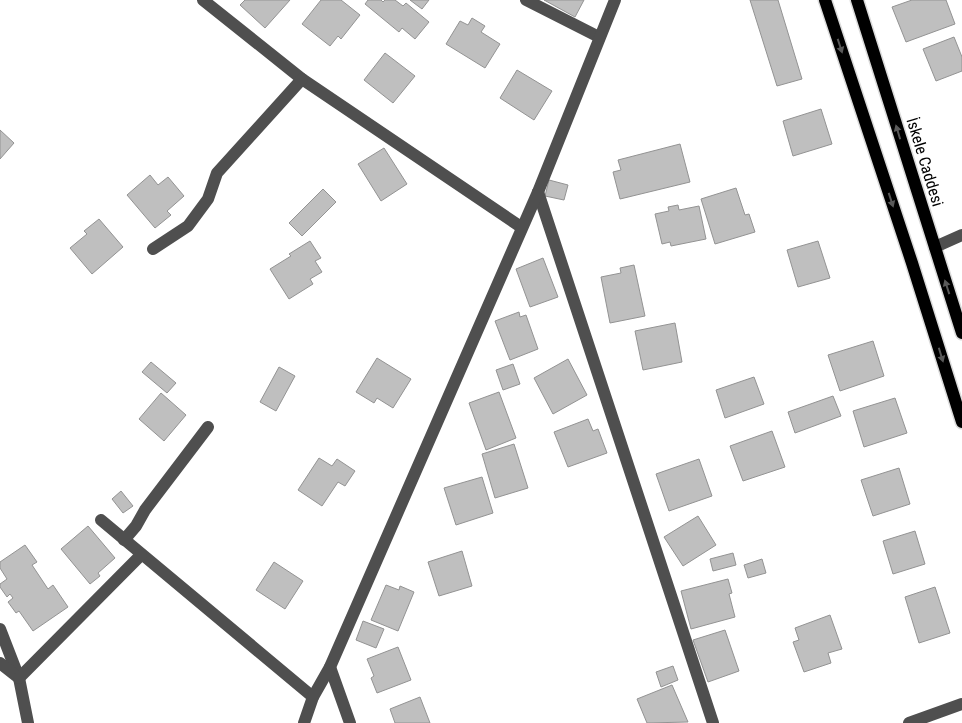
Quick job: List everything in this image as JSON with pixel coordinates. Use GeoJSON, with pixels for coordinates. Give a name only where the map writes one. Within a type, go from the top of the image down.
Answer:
{"type":"FeatureCollection","features":[{"type":"Feature","properties":{"kind":"main road"},"geometry":{"type":"LineString","coordinates":[[825,0],[912,263],[962,422]]}},
{"type":"Feature","properties":{"kind":"main road","name":"İskele Caddesi"},"geometry":{"type":"LineString","coordinates":[[857,0],[962,333]]}},
{"type":"Feature","properties":{"kind":"street"},"geometry":{"type":"LineString","coordinates":[[204,0],[302,79],[521,227]]}},
{"type":"Feature","properties":{"kind":"street"},"geometry":{"type":"LineString","coordinates":[[526,0],[599,37]]}},
{"type":"Feature","properties":{"kind":"street"},"geometry":{"type":"LineString","coordinates":[[304,723],[313,697],[330,668],[521,227],[538,192],[615,0]]}},
{"type":"Feature","properties":{"kind":"street"},"geometry":{"type":"LineString","coordinates":[[153,249],[188,226],[208,198],[217,173],[302,79]]}},
{"type":"Feature","properties":{"kind":"street"},"geometry":{"type":"LineString","coordinates":[[538,192],[714,723]]}},
{"type":"Feature","properties":{"kind":"street"},"geometry":{"type":"LineString","coordinates":[[935,247],[962,235]]}},
{"type":"Feature","properties":{"kind":"street"},"geometry":{"type":"LineString","coordinates":[[124,540],[208,427]]}},
{"type":"Feature","properties":{"kind":"street"},"geometry":{"type":"LineString","coordinates":[[101,520],[313,697]]}},
{"type":"Feature","properties":{"kind":"street"},"geometry":{"type":"LineString","coordinates":[[19,678],[39,660],[141,555]]}},
{"type":"Feature","properties":{"kind":"street"},"geometry":{"type":"LineString","coordinates":[[0,629],[19,678],[28,723]]}},
{"type":"Feature","properties":{"kind":"street"},"geometry":{"type":"LineString","coordinates":[[0,663],[19,678]]}},
{"type":"Feature","properties":{"kind":"street"},"geometry":{"type":"LineString","coordinates":[[330,668],[350,723]]}},
{"type":"Feature","properties":{"kind":"street"},"geometry":{"type":"LineString","coordinates":[[909,723],[962,704]]}},
{"type":"Feature","properties":{"kind":"building"},"geometry":{"type":"Polygon","coordinates":[[[245,0],[290,0],[265,28],[240,5],[245,0]]]}},
{"type":"Feature","properties":{"kind":"building"},"geometry":{"type":"Polygon","coordinates":[[[321,0],[341,0],[360,15],[341,39],[338,36],[330,46],[302,24],[321,0]]]}},
{"type":"Feature","properties":{"kind":"building"},"geometry":{"type":"Polygon","coordinates":[[[368,0],[381,0],[383,2],[385,0],[395,0],[403,6],[406,3],[429,22],[415,39],[402,28],[399,32],[365,4],[368,0]]]}},
{"type":"Feature","properties":{"kind":"building"},"geometry":{"type":"Polygon","coordinates":[[[410,0],[429,0],[422,9],[410,0]]]}},
{"type":"Feature","properties":{"kind":"building"},"geometry":{"type":"Polygon","coordinates":[[[544,0],[584,0],[575,17],[544,0]]]}},
{"type":"Feature","properties":{"kind":"building"},"geometry":{"type":"Polygon","coordinates":[[[750,0],[778,0],[802,79],[777,86],[750,0]]]}},
{"type":"Feature","properties":{"kind":"building"},"geometry":{"type":"Polygon","coordinates":[[[912,0],[946,0],[955,24],[906,42],[892,7],[912,0]]]}},
{"type":"Feature","properties":{"kind":"building"},"geometry":{"type":"Polygon","coordinates":[[[472,18],[485,26],[481,32],[500,44],[485,68],[446,44],[460,21],[468,25],[472,18]]]}},
{"type":"Feature","properties":{"kind":"building"},"geometry":{"type":"Polygon","coordinates":[[[954,37],[962,57],[962,71],[936,81],[923,49],[954,37]]]}},
{"type":"Feature","properties":{"kind":"building"},"geometry":{"type":"Polygon","coordinates":[[[385,53],[415,76],[393,103],[364,80],[385,53]]]}},
{"type":"Feature","properties":{"kind":"building"},"geometry":{"type":"Polygon","coordinates":[[[517,70],[552,91],[534,120],[500,98],[517,70]]]}},
{"type":"Feature","properties":{"kind":"building"},"geometry":{"type":"Polygon","coordinates":[[[821,109],[832,144],[793,156],[783,121],[821,109]]]}},
{"type":"Feature","properties":{"kind":"building"},"geometry":{"type":"Polygon","coordinates":[[[0,130],[14,143],[0,159],[0,130]]]}},
{"type":"Feature","properties":{"kind":"building"},"geometry":{"type":"Polygon","coordinates":[[[680,144],[690,182],[620,199],[613,172],[621,170],[618,160],[680,144]]]}},
{"type":"Feature","properties":{"kind":"building"},"geometry":{"type":"Polygon","coordinates":[[[384,148],[407,184],[381,201],[358,164],[384,148]]]}},
{"type":"Feature","properties":{"kind":"building"},"geometry":{"type":"Polygon","coordinates":[[[150,175],[158,185],[168,177],[184,196],[167,211],[171,215],[155,228],[127,195],[150,175]]]}},
{"type":"Feature","properties":{"kind":"building"},"geometry":{"type":"Polygon","coordinates":[[[549,180],[568,185],[564,200],[545,196],[549,180]]]}},
{"type":"Feature","properties":{"kind":"building"},"geometry":{"type":"Polygon","coordinates":[[[736,188],[745,215],[749,214],[755,232],[715,244],[701,199],[736,188]]]}},
{"type":"Feature","properties":{"kind":"building"},"geometry":{"type":"Polygon","coordinates":[[[323,189],[336,202],[302,236],[289,223],[323,189]]]}},
{"type":"Feature","properties":{"kind":"building"},"geometry":{"type":"Polygon","coordinates":[[[678,205],[679,210],[699,206],[706,239],[671,246],[670,242],[662,244],[655,214],[669,211],[668,207],[678,205]]]}},
{"type":"Feature","properties":{"kind":"building"},"geometry":{"type":"Polygon","coordinates":[[[99,219],[123,247],[92,274],[70,248],[87,234],[84,231],[99,219]]]}},
{"type":"Feature","properties":{"kind":"building"},"geometry":{"type":"Polygon","coordinates":[[[310,241],[321,258],[315,261],[322,272],[310,279],[313,284],[289,299],[270,269],[310,241]]]}},
{"type":"Feature","properties":{"kind":"building"},"geometry":{"type":"Polygon","coordinates":[[[818,241],[830,278],[798,287],[787,250],[818,241]]]}},
{"type":"Feature","properties":{"kind":"building"},"geometry":{"type":"Polygon","coordinates":[[[543,258],[558,297],[530,307],[516,269],[543,258]]]}},
{"type":"Feature","properties":{"kind":"building"},"geometry":{"type":"Polygon","coordinates":[[[634,265],[645,316],[610,323],[601,277],[621,273],[620,268],[634,265]]]}},
{"type":"Feature","properties":{"kind":"building"},"geometry":{"type":"Polygon","coordinates":[[[519,312],[520,317],[526,315],[538,349],[510,360],[495,321],[519,312]]]}},
{"type":"Feature","properties":{"kind":"building"},"geometry":{"type":"Polygon","coordinates":[[[675,323],[682,362],[643,370],[635,331],[675,323]]]}},
{"type":"Feature","properties":{"kind":"building"},"geometry":{"type":"Polygon","coordinates":[[[873,341],[884,376],[840,391],[828,355],[873,341]]]}},
{"type":"Feature","properties":{"kind":"building"},"geometry":{"type":"Polygon","coordinates":[[[377,358],[411,379],[393,408],[377,398],[374,403],[356,392],[377,358]]]}},
{"type":"Feature","properties":{"kind":"building"},"geometry":{"type":"Polygon","coordinates":[[[568,359],[587,395],[553,414],[534,378],[568,359]]]}},
{"type":"Feature","properties":{"kind":"building"},"geometry":{"type":"Polygon","coordinates":[[[151,362],[176,383],[167,393],[142,372],[151,362]]]}},
{"type":"Feature","properties":{"kind":"building"},"geometry":{"type":"Polygon","coordinates":[[[513,364],[520,384],[503,390],[496,370],[513,364]]]}},
{"type":"Feature","properties":{"kind":"building"},"geometry":{"type":"Polygon","coordinates":[[[279,367],[295,376],[276,411],[260,402],[279,367]]]}},
{"type":"Feature","properties":{"kind":"building"},"geometry":{"type":"Polygon","coordinates":[[[754,377],[764,404],[725,418],[716,390],[754,377]]]}},
{"type":"Feature","properties":{"kind":"building"},"geometry":{"type":"Polygon","coordinates":[[[499,392],[516,438],[486,450],[469,403],[499,392]]]}},
{"type":"Feature","properties":{"kind":"building"},"geometry":{"type":"Polygon","coordinates":[[[161,393],[186,415],[164,441],[139,419],[161,393]]]}},
{"type":"Feature","properties":{"kind":"building"},"geometry":{"type":"Polygon","coordinates":[[[833,396],[841,416],[795,433],[788,412],[833,396]]]}},
{"type":"Feature","properties":{"kind":"building"},"geometry":{"type":"Polygon","coordinates":[[[895,398],[907,433],[864,447],[853,411],[895,398]]]}},
{"type":"Feature","properties":{"kind":"building"},"geometry":{"type":"Polygon","coordinates":[[[588,419],[593,431],[598,429],[607,453],[568,467],[554,432],[588,419]]]}},
{"type":"Feature","properties":{"kind":"building"},"geometry":{"type":"Polygon","coordinates":[[[772,431],[785,467],[743,481],[730,446],[772,431]]]}},
{"type":"Feature","properties":{"kind":"building"},"geometry":{"type":"Polygon","coordinates":[[[514,444],[528,488],[495,498],[482,454],[514,444]]]}},
{"type":"Feature","properties":{"kind":"building"},"geometry":{"type":"Polygon","coordinates":[[[319,458],[332,466],[337,459],[355,471],[345,486],[338,482],[322,506],[298,490],[319,458]]]}},
{"type":"Feature","properties":{"kind":"building"},"geometry":{"type":"Polygon","coordinates":[[[699,459],[712,496],[669,511],[656,474],[699,459]]]}},
{"type":"Feature","properties":{"kind":"building"},"geometry":{"type":"Polygon","coordinates":[[[899,468],[910,504],[873,516],[861,480],[899,468]]]}},
{"type":"Feature","properties":{"kind":"building"},"geometry":{"type":"Polygon","coordinates":[[[482,477],[493,513],[456,525],[444,488],[482,477]]]}},
{"type":"Feature","properties":{"kind":"building"},"geometry":{"type":"Polygon","coordinates":[[[121,491],[133,506],[123,513],[112,499],[121,491]]]}},
{"type":"Feature","properties":{"kind":"building"},"geometry":{"type":"Polygon","coordinates":[[[698,516],[716,545],[683,566],[664,537],[698,516]]]}},
{"type":"Feature","properties":{"kind":"building"},"geometry":{"type":"Polygon","coordinates":[[[88,526],[115,558],[98,573],[100,576],[90,584],[61,549],[88,526]]]}},
{"type":"Feature","properties":{"kind":"building"},"geometry":{"type":"Polygon","coordinates":[[[915,531],[925,564],[893,574],[883,541],[915,531]]]}},
{"type":"Feature","properties":{"kind":"building"},"geometry":{"type":"Polygon","coordinates":[[[25,545],[37,562],[32,565],[48,589],[53,585],[68,607],[33,631],[19,611],[16,613],[8,602],[13,598],[10,594],[7,597],[0,587],[0,584],[7,579],[0,568],[0,562],[25,545]]]}},
{"type":"Feature","properties":{"kind":"building"},"geometry":{"type":"Polygon","coordinates":[[[462,551],[472,586],[439,596],[428,562],[462,551]]]}},
{"type":"Feature","properties":{"kind":"building"},"geometry":{"type":"Polygon","coordinates":[[[733,553],[736,565],[713,571],[710,559],[733,553]]]}},
{"type":"Feature","properties":{"kind":"building"},"geometry":{"type":"Polygon","coordinates":[[[762,559],[766,573],[748,578],[744,565],[762,559]]]}},
{"type":"Feature","properties":{"kind":"building"},"geometry":{"type":"Polygon","coordinates":[[[274,562],[303,581],[285,609],[256,590],[274,562]]]}},
{"type":"Feature","properties":{"kind":"building"},"geometry":{"type":"Polygon","coordinates":[[[728,579],[732,593],[729,594],[735,617],[691,629],[681,591],[728,579]]]}},
{"type":"Feature","properties":{"kind":"building"},"geometry":{"type":"Polygon","coordinates":[[[386,585],[399,590],[400,586],[414,592],[398,631],[371,620],[386,585]]]}},
{"type":"Feature","properties":{"kind":"building"},"geometry":{"type":"Polygon","coordinates":[[[935,587],[950,633],[919,643],[905,597],[935,587]]]}},
{"type":"Feature","properties":{"kind":"building"},"geometry":{"type":"Polygon","coordinates":[[[830,615],[842,649],[828,653],[831,663],[804,672],[793,642],[799,640],[795,628],[830,615]]]}},
{"type":"Feature","properties":{"kind":"building"},"geometry":{"type":"Polygon","coordinates":[[[363,621],[384,629],[376,648],[356,640],[363,621]]]}},
{"type":"Feature","properties":{"kind":"building"},"geometry":{"type":"Polygon","coordinates":[[[725,630],[739,671],[708,682],[693,640],[725,630]]]}},
{"type":"Feature","properties":{"kind":"building"},"geometry":{"type":"Polygon","coordinates":[[[398,647],[411,680],[377,693],[371,678],[374,676],[367,659],[398,647]]]}},
{"type":"Feature","properties":{"kind":"building"},"geometry":{"type":"Polygon","coordinates":[[[673,666],[678,680],[661,687],[656,672],[673,666]]]}},
{"type":"Feature","properties":{"kind":"building"},"geometry":{"type":"Polygon","coordinates":[[[672,685],[688,722],[647,723],[637,699],[672,685]]]}},
{"type":"Feature","properties":{"kind":"building"},"geometry":{"type":"Polygon","coordinates":[[[420,697],[430,723],[395,723],[390,709],[420,697]]]}}]}
